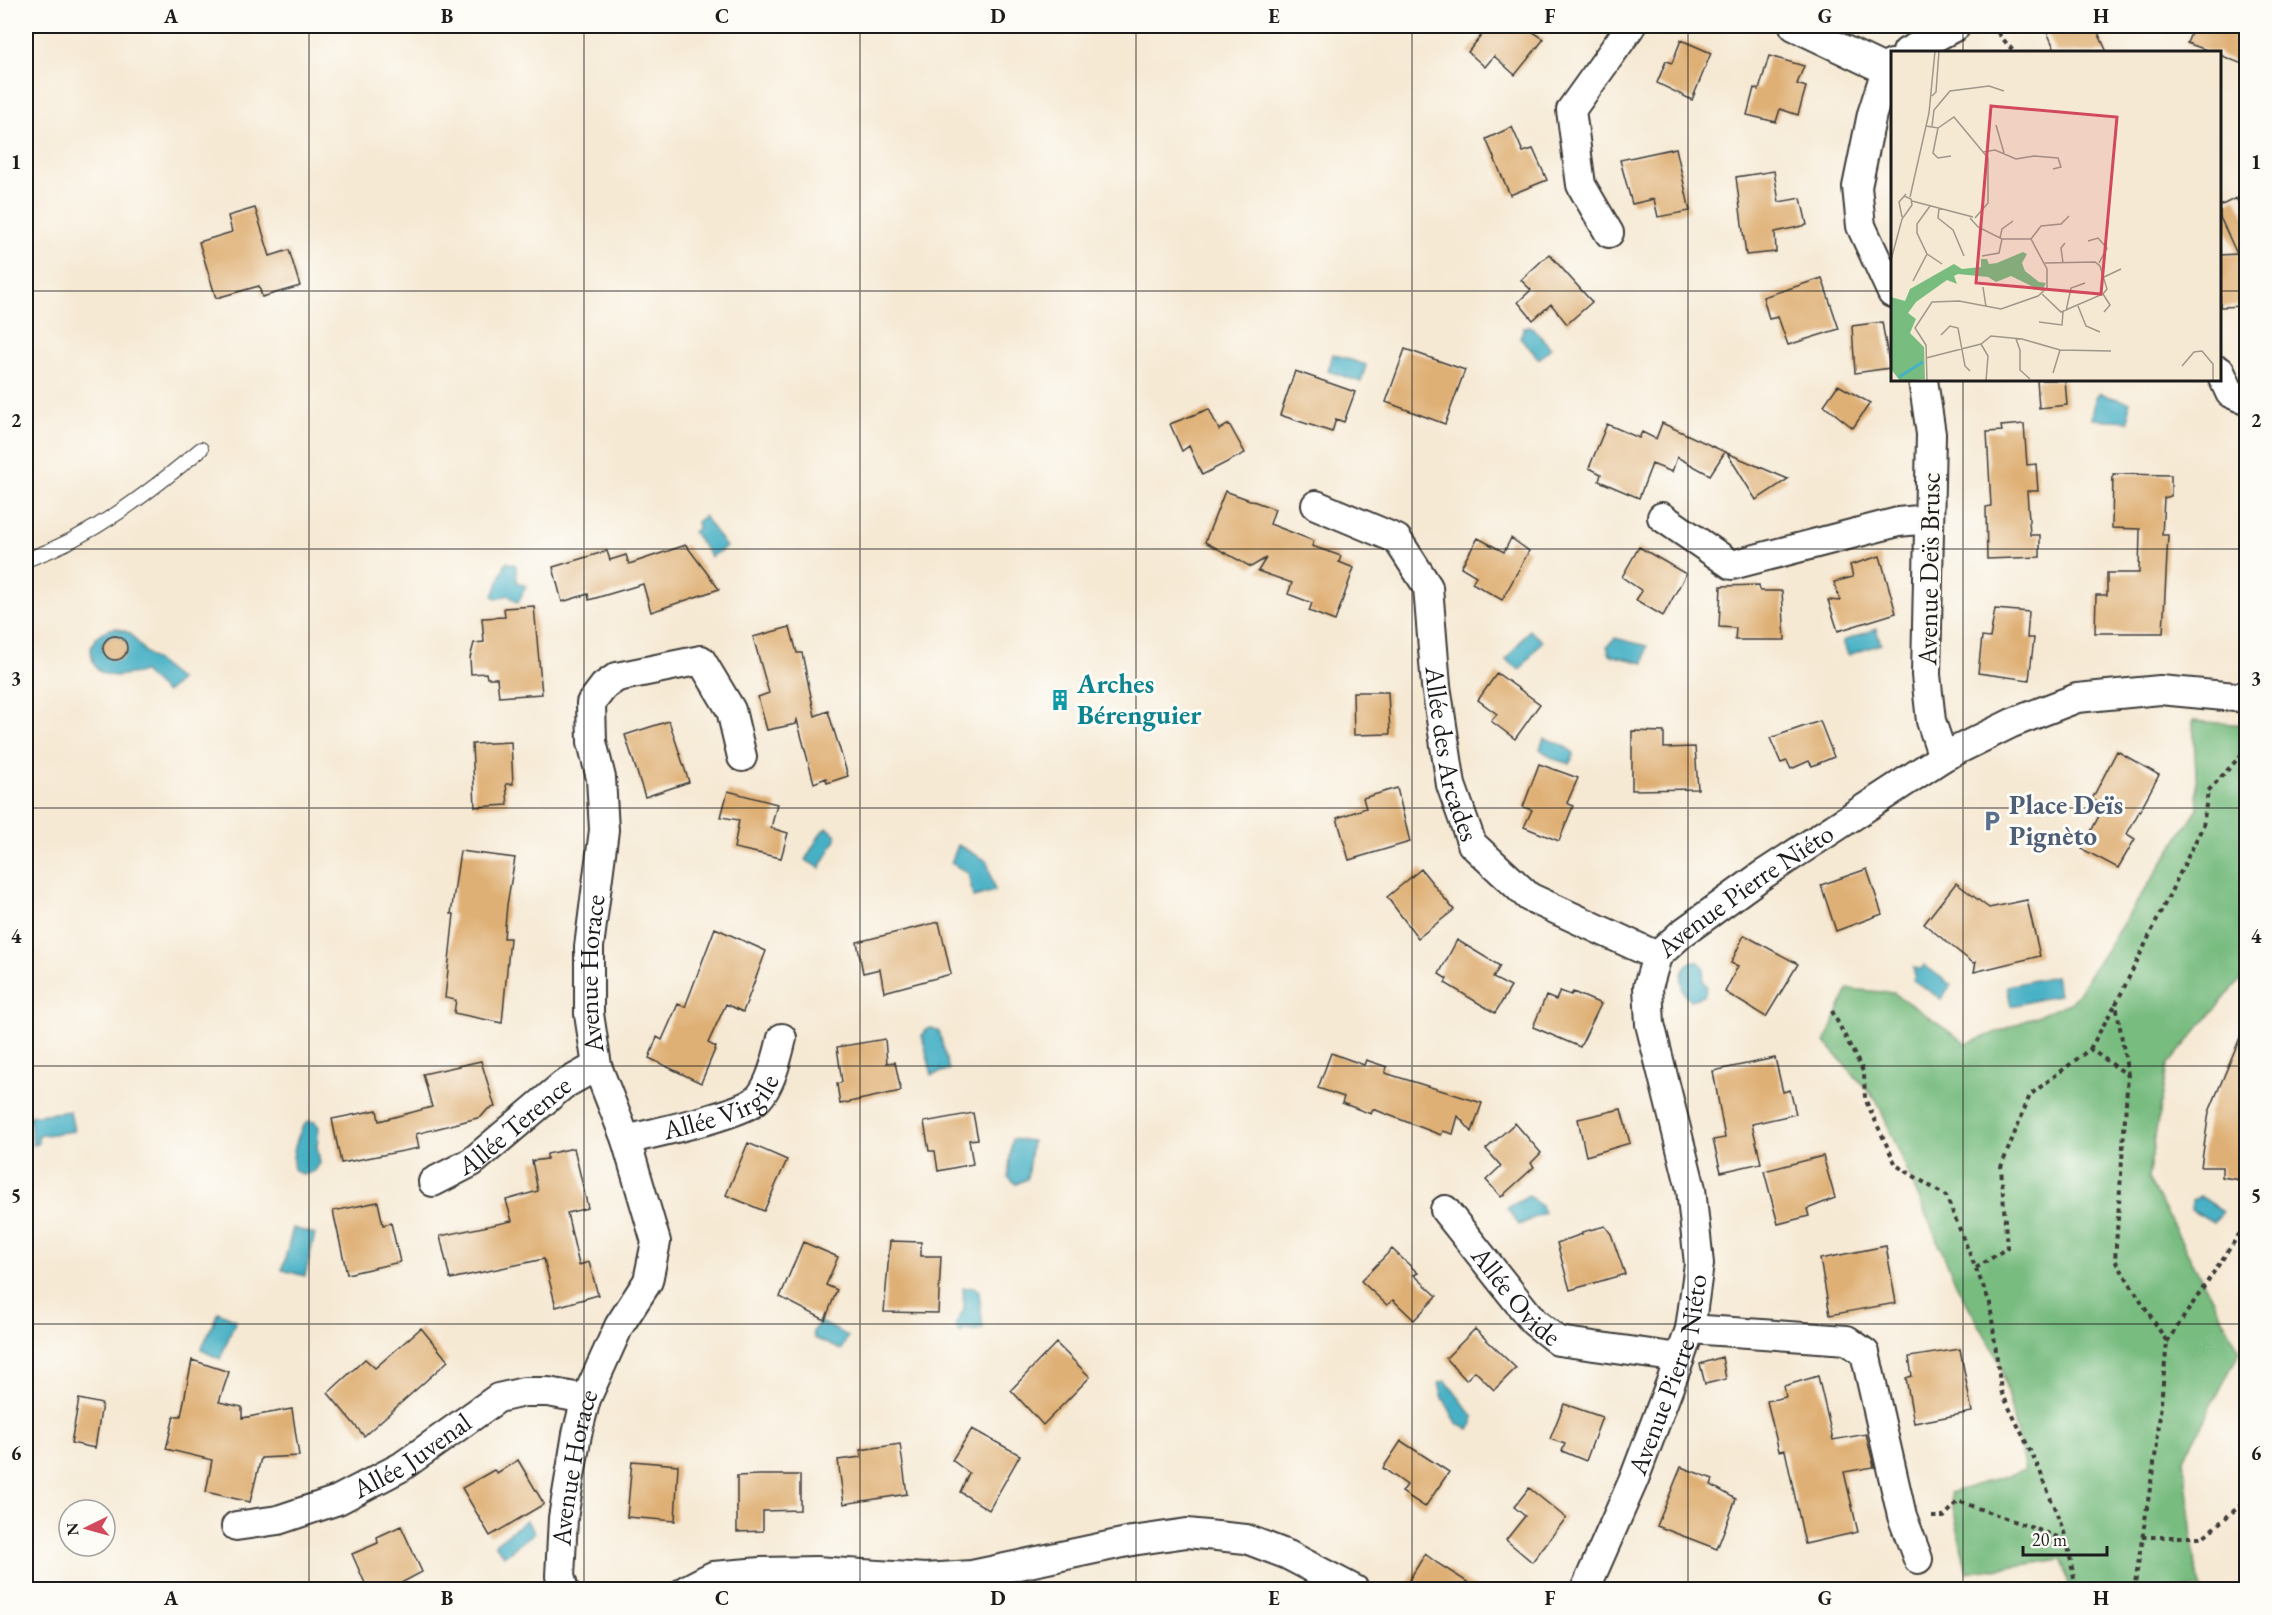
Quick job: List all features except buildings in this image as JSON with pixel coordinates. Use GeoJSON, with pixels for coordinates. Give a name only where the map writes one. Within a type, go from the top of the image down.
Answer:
{"type":"FeatureCollection","features":[{"type":"Feature","properties":{"kind":"street"},"geometry":{"type":"LineString","coordinates":[[1609,232],[1581,185],[1571,110],[1631,26]]}},
{"type":"Feature","properties":{"kind":"street"},"geometry":{"type":"LineString","coordinates":[[1794,26],[1891,61]]}},
{"type":"Feature","properties":{"kind":"street"},"geometry":{"type":"LineString","coordinates":[[1914,51],[1956,26]]}},
{"type":"Feature","properties":{"kind":"street"},"geometry":{"type":"LineString","coordinates":[[1891,71],[1872,114],[1857,187],[1861,226],[1891,289]]}},
{"type":"Feature","properties":{"kind":"street"},"geometry":{"type":"LineString","coordinates":[[2221,372],[2230,393],[2247,400]]}},
{"type":"Feature","properties":{"kind":"street","name":"Avenue Deïs Brusc"},"geometry":{"type":"LineString","coordinates":[[1923,381],[1931,434],[1926,675],[1931,721],[1942,757]]}},
{"type":"Feature","properties":{"kind":"street","name":"Allée des Arcades"},"geometry":{"type":"LineString","coordinates":[[1316,505],[1397,539],[1428,587],[1436,686],[1451,785],[1472,844],[1529,897],[1658,956]]}},
{"type":"Feature","properties":{"kind":"street"},"geometry":{"type":"LineString","coordinates":[[1662,518],[1732,565],[1898,522],[1929,519]]}},
{"type":"Feature","properties":{"kind":"street","name":"Avenue Horace"},"geometry":{"type":"LineString","coordinates":[[564,1590],[560,1576],[563,1518],[577,1434],[586,1399],[619,1326],[648,1281],[656,1242],[626,1140],[597,1066],[589,1014],[589,947],[604,830],[601,778],[592,742],[591,703],[604,686],[617,677],[701,660],[731,710],[742,757]]}},
{"type":"Feature","properties":{"kind":"street","name":"Avenue Pierre Niéto"},"geometry":{"type":"LineString","coordinates":[[1585,1590],[1634,1479],[1680,1358],[1690,1329],[1699,1264],[1690,1189],[1650,1024],[1648,987],[1658,956],[1681,934],[1761,876],[1942,757],[2012,723],[2077,698],[2160,690],[2247,698]]}},
{"type":"Feature","properties":{"kind":"street","name":"Allée Virgile"},"geometry":{"type":"LineString","coordinates":[[626,1140],[735,1110],[757,1100],[777,1064],[782,1038]]}},
{"type":"Feature","properties":{"kind":"street","name":"Allée Terence"},"geometry":{"type":"LineString","coordinates":[[433,1182],[472,1162],[563,1085],[597,1066]]}},
{"type":"Feature","properties":{"kind":"street","name":"Allée Ovide"},"geometry":{"type":"LineString","coordinates":[[1445,1210],[1534,1322],[1558,1341],[1680,1358]]}},
{"type":"Feature","properties":{"kind":"street"},"geometry":{"type":"LineString","coordinates":[[1690,1329],[1847,1340],[1865,1353],[1902,1516],[1918,1559]]}},
{"type":"Feature","properties":{"kind":"street","name":"Allée Juvenal"},"geometry":{"type":"LineString","coordinates":[[236,1526],[278,1520],[338,1500],[402,1467],[498,1398],[524,1392],[548,1392],[586,1399]]}},
{"type":"Feature","properties":{"kind":"street"},"geometry":{"type":"LineString","coordinates":[[686,1590],[712,1576],[761,1572],[816,1571],[925,1584],[1132,1541],[1187,1533],[1246,1539],[1288,1555],[1355,1590]]}},
{"type":"Feature","properties":{"kind":"lane"},"geometry":{"type":"LineString","coordinates":[[26,560],[64,546],[104,522],[158,485],[201,449]]}},
{"type":"Feature","properties":{"kind":"path"},"geometry":{"type":"LineString","coordinates":[[1992,26],[2013,51]]}},
{"type":"Feature","properties":{"kind":"path"},"geometry":{"type":"LineString","coordinates":[[1976,1268],[2007,1248],[2001,1167],[2030,1095],[2090,1049],[2116,1004],[2203,826],[2208,791],[2247,750]]}},
{"type":"Feature","properties":{"kind":"path"},"geometry":{"type":"LineString","coordinates":[[2116,1004],[2128,1075],[2115,1260],[2167,1342]]}},
{"type":"Feature","properties":{"kind":"path"},"geometry":{"type":"LineString","coordinates":[[1832,1011],[1864,1073],[1865,1099],[1896,1165],[1946,1196],[1990,1303],[2001,1391],[2040,1471],[2067,1540],[2076,1590]]}},
{"type":"Feature","properties":{"kind":"path"},"geometry":{"type":"LineString","coordinates":[[2090,1049],[2128,1075]]}},
{"type":"Feature","properties":{"kind":"path"},"geometry":{"type":"LineString","coordinates":[[2134,1590],[2157,1444],[2167,1342],[2247,1224]]}},
{"type":"Feature","properties":{"kind":"path"},"geometry":{"type":"LineString","coordinates":[[1944,1517],[1958,1501],[2067,1540]]}},
{"type":"Feature","properties":{"kind":"path"},"geometry":{"type":"LineString","coordinates":[[2142,1537],[2203,1537],[2242,1504],[2247,1503]]}},
{"type":"Feature","properties":{"kind":"green space"},"geometry":{"type":"Polygon","coordinates":[[[2193,721],[2246,725],[2246,973],[2167,1066],[2148,1178],[2240,1351],[2184,1459],[2195,1567],[2202,1589],[2069,1589],[2062,1559],[1967,1573],[1950,1493],[2025,1470],[2000,1362],[1957,1286],[1877,1101],[1825,1042],[1848,989],[1894,993],[1967,1044],[2072,1002],[2198,808],[2193,721]]]}},
{"type":"Feature","properties":{"kind":"water"},"geometry":{"type":"Polygon","coordinates":[[[1531,326],[1551,348],[1539,359],[1520,337],[1524,327],[1531,326]]]}},
{"type":"Feature","properties":{"kind":"water"},"geometry":{"type":"Polygon","coordinates":[[[1333,354],[1366,365],[1361,382],[1328,371],[1333,354]]]}},
{"type":"Feature","properties":{"kind":"water"},"geometry":{"type":"Polygon","coordinates":[[[2100,392],[2129,402],[2129,421],[2092,419],[2095,398],[2100,392]]]}},
{"type":"Feature","properties":{"kind":"water"},"geometry":{"type":"Polygon","coordinates":[[[704,516],[726,547],[711,557],[693,532],[698,528],[697,522],[704,516]]]}},
{"type":"Feature","properties":{"kind":"water"},"geometry":{"type":"Polygon","coordinates":[[[506,562],[516,565],[517,582],[526,586],[518,603],[508,595],[497,599],[493,596],[506,562]]]}},
{"type":"Feature","properties":{"kind":"water"},"geometry":{"type":"Polygon","coordinates":[[[116,628],[130,633],[145,652],[180,680],[166,693],[143,672],[116,676],[101,672],[92,660],[91,648],[100,634],[116,628]],[[115,635],[107,638],[103,644],[107,655],[117,660],[126,653],[126,644],[115,635]]]}},
{"type":"Feature","properties":{"kind":"water"},"geometry":{"type":"Polygon","coordinates":[[[1876,629],[1881,644],[1848,655],[1843,641],[1876,629]]]}},
{"type":"Feature","properties":{"kind":"water"},"geometry":{"type":"Polygon","coordinates":[[[1529,630],[1542,641],[1520,670],[1506,660],[1529,630]]]}},
{"type":"Feature","properties":{"kind":"water"},"geometry":{"type":"Polygon","coordinates":[[[1615,638],[1647,646],[1644,663],[1610,655],[1607,646],[1615,638]]]}},
{"type":"Feature","properties":{"kind":"water"},"geometry":{"type":"Polygon","coordinates":[[[1544,738],[1561,744],[1574,753],[1570,764],[1554,759],[1540,749],[1544,738]]]}},
{"type":"Feature","properties":{"kind":"water"},"geometry":{"type":"Polygon","coordinates":[[[828,828],[836,835],[836,839],[820,868],[805,860],[822,831],[828,828]]]}},
{"type":"Feature","properties":{"kind":"water"},"geometry":{"type":"Polygon","coordinates":[[[958,845],[987,861],[995,891],[973,897],[968,873],[951,863],[958,845]]]}},
{"type":"Feature","properties":{"kind":"water"},"geometry":{"type":"Polygon","coordinates":[[[1691,962],[1699,962],[1704,968],[1703,980],[1707,987],[1704,996],[1690,1000],[1682,986],[1682,975],[1691,962]]]}},
{"type":"Feature","properties":{"kind":"water"},"geometry":{"type":"Polygon","coordinates":[[[1924,965],[1951,985],[1941,999],[1913,980],[1915,976],[1913,968],[1921,969],[1924,965]]]}},
{"type":"Feature","properties":{"kind":"water"},"geometry":{"type":"Polygon","coordinates":[[[2055,976],[2059,995],[2011,1006],[2007,986],[2055,976]]]}},
{"type":"Feature","properties":{"kind":"water"},"geometry":{"type":"Polygon","coordinates":[[[932,1028],[939,1031],[949,1070],[932,1075],[922,1036],[927,1029],[932,1028]]]}},
{"type":"Feature","properties":{"kind":"water"},"geometry":{"type":"Polygon","coordinates":[[[70,1111],[74,1131],[38,1136],[38,1144],[33,1145],[29,1116],[70,1111]]]}},
{"type":"Feature","properties":{"kind":"water"},"geometry":{"type":"Polygon","coordinates":[[[308,1121],[315,1122],[319,1127],[317,1147],[320,1163],[315,1171],[304,1175],[295,1171],[293,1160],[298,1137],[308,1121]]]}},
{"type":"Feature","properties":{"kind":"water"},"geometry":{"type":"Polygon","coordinates":[[[1012,1139],[1032,1141],[1027,1179],[1016,1184],[1008,1177],[1012,1139]]]}},
{"type":"Feature","properties":{"kind":"water"},"geometry":{"type":"Polygon","coordinates":[[[1529,1196],[1541,1206],[1544,1213],[1519,1225],[1507,1208],[1529,1196]]]}},
{"type":"Feature","properties":{"kind":"water"},"geometry":{"type":"Polygon","coordinates":[[[2200,1196],[2223,1211],[2213,1223],[2191,1210],[2192,1201],[2200,1196]]]}},
{"type":"Feature","properties":{"kind":"water"},"geometry":{"type":"Polygon","coordinates":[[[293,1228],[315,1234],[305,1276],[282,1270],[293,1228]]]}},
{"type":"Feature","properties":{"kind":"water"},"geometry":{"type":"Polygon","coordinates":[[[974,1287],[979,1291],[983,1328],[974,1331],[968,1329],[959,1333],[955,1325],[964,1309],[963,1288],[974,1287]]]}},
{"type":"Feature","properties":{"kind":"water"},"geometry":{"type":"Polygon","coordinates":[[[218,1312],[236,1320],[220,1359],[201,1350],[218,1312]]]}},
{"type":"Feature","properties":{"kind":"water"},"geometry":{"type":"Polygon","coordinates":[[[819,1321],[848,1336],[841,1350],[814,1338],[813,1332],[819,1321]]]}},
{"type":"Feature","properties":{"kind":"water"},"geometry":{"type":"Polygon","coordinates":[[[1446,1381],[1473,1416],[1473,1424],[1469,1429],[1458,1425],[1443,1398],[1439,1383],[1446,1381]]]}},
{"type":"Feature","properties":{"kind":"water"},"geometry":{"type":"Polygon","coordinates":[[[526,1520],[535,1532],[504,1556],[495,1544],[526,1520]]]}},
{"type":"Feature","properties":{"kind":"place","name":"Arches Bérenguier"},"geometry":{"type":"Point","coordinates":[1060,700]}},
{"type":"Feature","properties":{"kind":"place","name":"Place Deïs Pignèto"},"geometry":{"type":"Point","coordinates":[1992,821]}}]}
